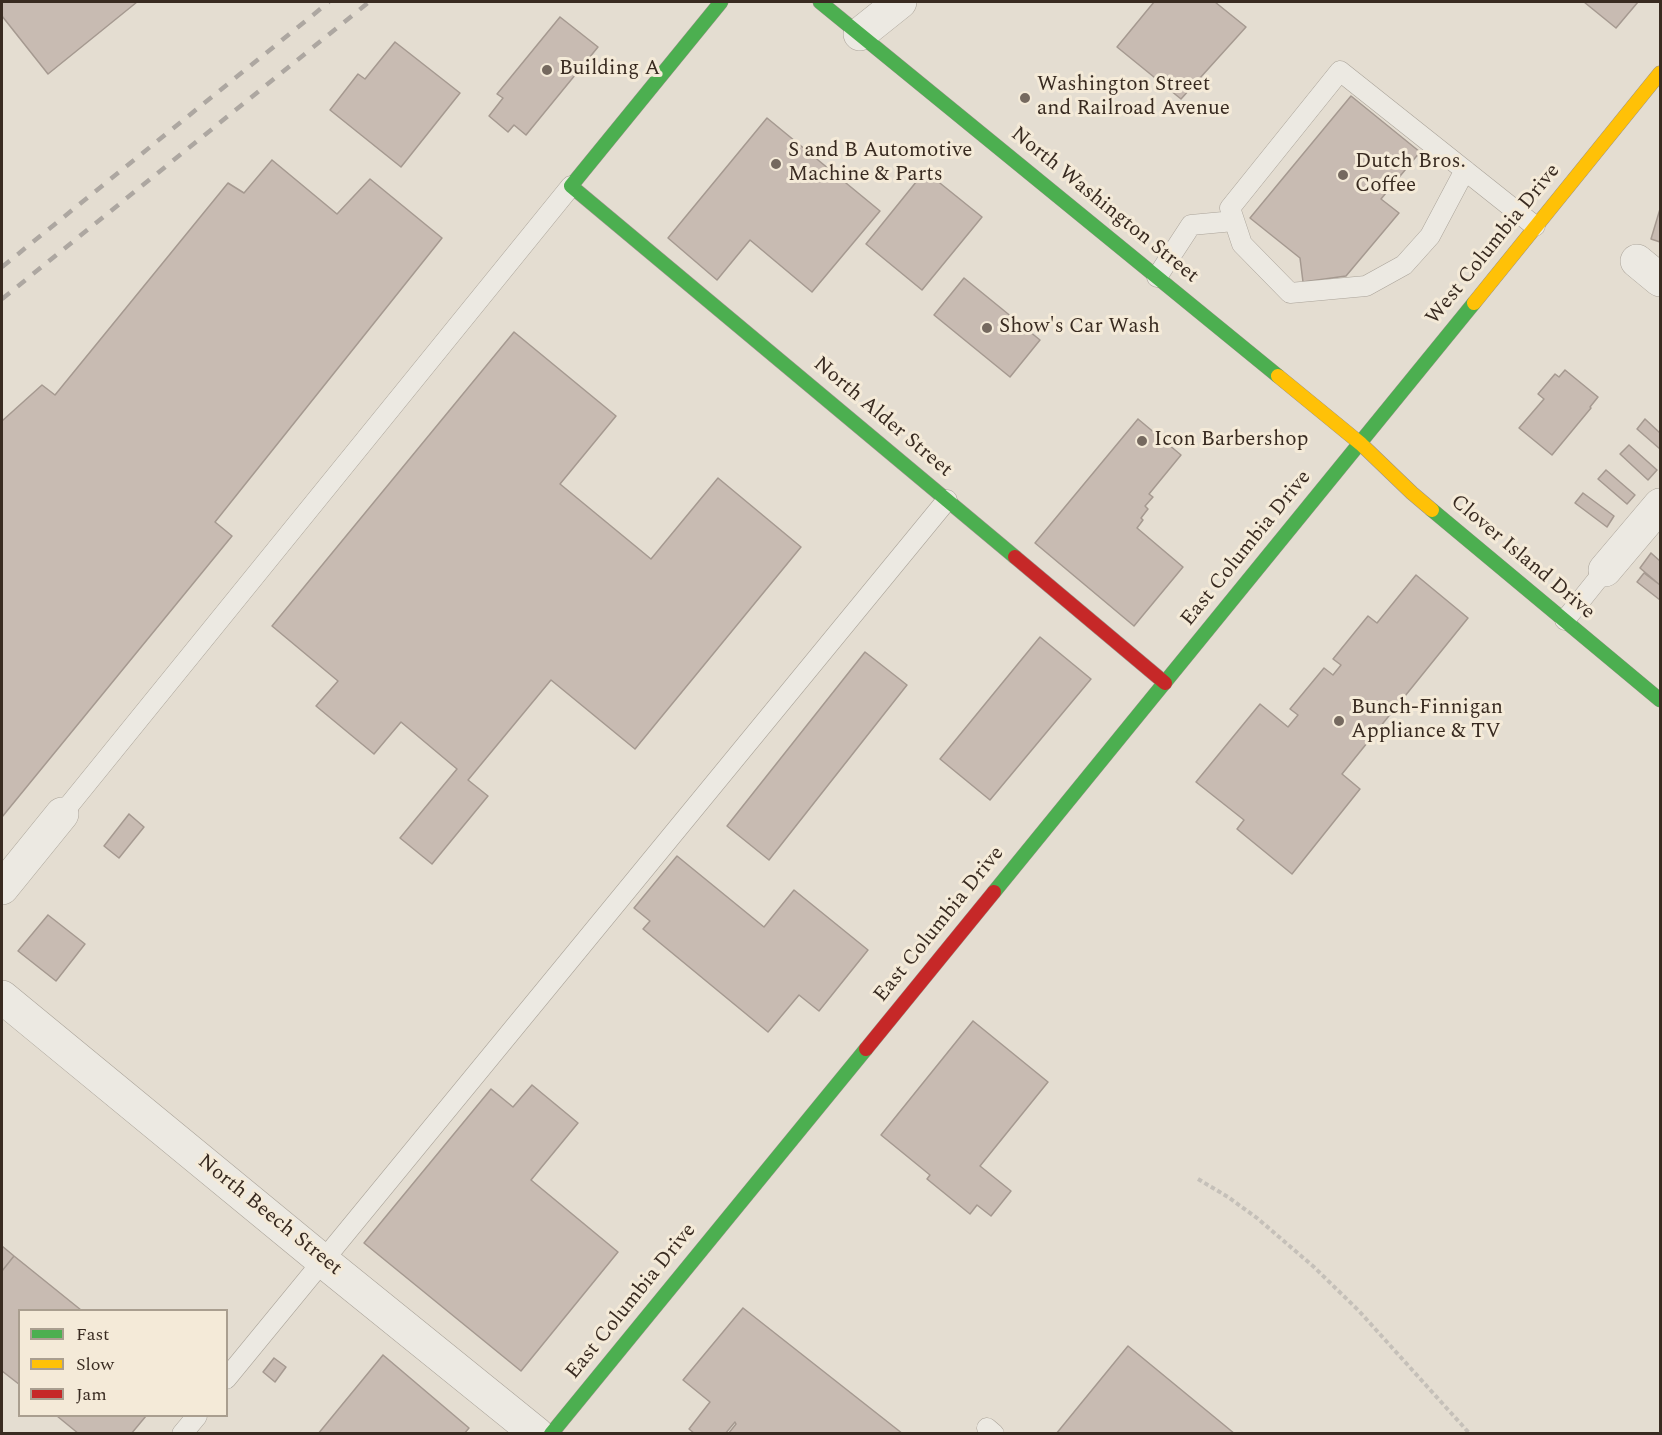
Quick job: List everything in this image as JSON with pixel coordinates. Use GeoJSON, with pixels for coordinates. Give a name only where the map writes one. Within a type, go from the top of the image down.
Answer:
{"type":"FeatureCollection","features":[{"type":"Feature","properties":{"kind":"main road"},"geometry":{"type":"LineString","coordinates":[[572,186],[721,2]]}},
{"type":"Feature","properties":{"kind":"main road","name":"North Washington Street"},"geometry":{"type":"LineString","coordinates":[[820,2],[1361,444]]}},
{"type":"Feature","properties":{"kind":"main road","name":"West Columbia Drive"},"geometry":{"type":"LineString","coordinates":[[1361,444],[1660,73]]}},
{"type":"Feature","properties":{"kind":"main road","name":"North Alder Street"},"geometry":{"type":"LineString","coordinates":[[572,186],[1165,683]]}},
{"type":"Feature","properties":{"kind":"main road","name":"Clover Island Drive"},"geometry":{"type":"LineString","coordinates":[[1361,444],[1412,493],[1660,700]]}},
{"type":"Feature","properties":{"kind":"main road","name":"East Columbia Drive"},"geometry":{"type":"LineString","coordinates":[[551,1434],[1361,444]]}},
{"type":"Feature","properties":{"kind":"street"},"geometry":{"type":"LineString","coordinates":[[860,34],[900,2]]}},
{"type":"Feature","properties":{"kind":"street"},"geometry":{"type":"LineString","coordinates":[[1605,570],[1660,505]]}},
{"type":"Feature","properties":{"kind":"street"},"geometry":{"type":"LineString","coordinates":[[2,888],[62,814]]}},
{"type":"Feature","properties":{"kind":"street","name":"North Beech Street"},"geometry":{"type":"LineString","coordinates":[[2,998],[537,1434]]}},
{"type":"Feature","properties":{"kind":"lane"},"geometry":{"type":"LineString","coordinates":[[1465,170],[1430,236],[1404,266],[1366,286],[1290,293],[1242,244],[1230,208],[1340,71],[1465,170],[1535,226]]}},
{"type":"Feature","properties":{"kind":"lane"},"geometry":{"type":"LineString","coordinates":[[62,814],[572,186]]}},
{"type":"Feature","properties":{"kind":"lane"},"geometry":{"type":"LineString","coordinates":[[1156,277],[1191,225],[1234,221]]}},
{"type":"Feature","properties":{"kind":"lane"},"geometry":{"type":"LineString","coordinates":[[228,1377],[947,500]]}},
{"type":"Feature","properties":{"kind":"lane"},"geometry":{"type":"LineString","coordinates":[[1565,620],[1605,570]]}},
{"type":"Feature","properties":{"kind":"lane"},"geometry":{"type":"LineString","coordinates":[[182,1434],[196,1417]]}},
{"type":"Feature","properties":{"kind":"path"},"geometry":{"type":"LineString","coordinates":[[1198,1179],[1257,1218],[1314,1267],[1359,1311],[1470,1434]]}},
{"type":"Feature","properties":{"kind":"building"},"geometry":{"type":"Polygon","coordinates":[[[2,2],[137,2],[48,74],[2,16],[2,2]]]}},
{"type":"Feature","properties":{"kind":"building"},"geometry":{"type":"Polygon","coordinates":[[[1154,2],[1215,2],[1246,27],[1181,99],[1117,47],[1154,2]]]}},
{"type":"Feature","properties":{"kind":"building"},"geometry":{"type":"Polygon","coordinates":[[[1584,2],[1638,2],[1616,28],[1584,2]]]}},
{"type":"Feature","properties":{"kind":"building","name":"Building A"},"geometry":{"type":"Polygon","coordinates":[[[560,17],[598,47],[526,135],[514,125],[508,132],[489,116],[503,98],[497,94],[560,17]]]}},
{"type":"Feature","properties":{"kind":"building"},"geometry":{"type":"Polygon","coordinates":[[[395,42],[460,93],[401,167],[330,110],[358,74],[365,79],[395,42]]]}},
{"type":"Feature","properties":{"kind":"building","name":"Dutch Bros. Coffee"},"geometry":{"type":"Polygon","coordinates":[[[1351,96],[1420,152],[1381,199],[1399,213],[1346,276],[1303,282],[1300,258],[1250,218],[1351,96]]]}},
{"type":"Feature","properties":{"kind":"building","name":"S and B Automotive Machine & Parts"},"geometry":{"type":"Polygon","coordinates":[[[767,118],[880,211],[812,292],[750,240],[717,280],[668,238],[767,118]]]}},
{"type":"Feature","properties":{"kind":"building"},"geometry":{"type":"Polygon","coordinates":[[[272,160],[337,214],[370,179],[442,238],[215,522],[232,536],[2,817],[2,421],[42,385],[55,395],[228,183],[244,193],[272,160]]]}},
{"type":"Feature","properties":{"kind":"building"},"geometry":{"type":"Polygon","coordinates":[[[925,171],[982,217],[922,290],[866,244],[925,171]]]}},
{"type":"Feature","properties":{"kind":"building"},"geometry":{"type":"Polygon","coordinates":[[[1660,209],[1660,242],[1651,239],[1660,209]]]}},
{"type":"Feature","properties":{"kind":"building","name":"Show's Car Wash"},"geometry":{"type":"Polygon","coordinates":[[[964,278],[1040,340],[1010,377],[934,315],[964,278]]]}},
{"type":"Feature","properties":{"kind":"building"},"geometry":{"type":"Polygon","coordinates":[[[514,332],[616,416],[560,484],[651,559],[718,478],[801,547],[635,749],[551,680],[468,780],[488,796],[432,864],[400,838],[457,769],[401,722],[374,754],[316,706],[338,681],[272,626],[514,332]]]}},
{"type":"Feature","properties":{"kind":"building"},"geometry":{"type":"Polygon","coordinates":[[[1565,370],[1598,397],[1552,455],[1519,428],[1544,399],[1538,394],[1555,374],[1559,377],[1565,370]]]}},
{"type":"Feature","properties":{"kind":"building"},"geometry":{"type":"Polygon","coordinates":[[[1138,419],[1181,455],[1149,494],[1153,497],[1145,506],[1148,509],[1137,528],[1183,567],[1134,626],[1035,543],[1138,419]]]}},
{"type":"Feature","properties":{"kind":"building"},"geometry":{"type":"Polygon","coordinates":[[[1645,419],[1660,433],[1660,449],[1637,429],[1645,419]]]}},
{"type":"Feature","properties":{"kind":"building"},"geometry":{"type":"Polygon","coordinates":[[[1629,445],[1657,470],[1648,480],[1620,454],[1629,445]]]}},
{"type":"Feature","properties":{"kind":"building"},"geometry":{"type":"Polygon","coordinates":[[[1606,470],[1635,495],[1627,504],[1598,479],[1606,470]]]}},
{"type":"Feature","properties":{"kind":"building"},"geometry":{"type":"Polygon","coordinates":[[[1583,493],[1614,516],[1607,527],[1575,503],[1583,493]]]}},
{"type":"Feature","properties":{"kind":"building"},"geometry":{"type":"Polygon","coordinates":[[[1651,553],[1660,561],[1660,585],[1640,568],[1651,553]]]}},
{"type":"Feature","properties":{"kind":"building"},"geometry":{"type":"Polygon","coordinates":[[[1644,573],[1660,585],[1660,600],[1637,582],[1644,573]]]}},
{"type":"Feature","properties":{"kind":"building","name":"Bunch-Finnigan Appliance & TV"},"geometry":{"type":"Polygon","coordinates":[[[1416,575],[1468,618],[1342,774],[1360,789],[1292,874],[1237,829],[1244,820],[1196,782],[1260,704],[1288,727],[1298,715],[1290,709],[1324,668],[1333,675],[1341,665],[1333,659],[1368,616],[1377,623],[1416,575]]]}},
{"type":"Feature","properties":{"kind":"building"},"geometry":{"type":"Polygon","coordinates":[[[1040,637],[1091,679],[990,800],[940,759],[1040,637]]]}},
{"type":"Feature","properties":{"kind":"building"},"geometry":{"type":"Polygon","coordinates":[[[865,652],[907,685],[769,860],[727,826],[865,652]]]}},
{"type":"Feature","properties":{"kind":"building"},"geometry":{"type":"Polygon","coordinates":[[[129,814],[144,827],[119,858],[104,846],[129,814]]]}},
{"type":"Feature","properties":{"kind":"building"},"geometry":{"type":"Polygon","coordinates":[[[677,856],[764,927],[794,890],[868,950],[819,1011],[799,995],[768,1032],[643,929],[650,921],[634,908],[677,856]]]}},
{"type":"Feature","properties":{"kind":"building"},"geometry":{"type":"Polygon","coordinates":[[[48,915],[85,944],[56,981],[18,951],[48,915]]]}},
{"type":"Feature","properties":{"kind":"building"},"geometry":{"type":"Polygon","coordinates":[[[973,1021],[1048,1082],[980,1166],[1011,1191],[991,1216],[977,1205],[970,1214],[927,1179],[930,1175],[881,1135],[973,1021]]]}},
{"type":"Feature","properties":{"kind":"building"},"geometry":{"type":"Polygon","coordinates":[[[532,1085],[578,1123],[531,1180],[618,1252],[521,1371],[364,1243],[491,1089],[513,1107],[532,1085]]]}},
{"type":"Feature","properties":{"kind":"building"},"geometry":{"type":"Polygon","coordinates":[[[2,1246],[14,1256],[2,1271],[2,1246]]]}},
{"type":"Feature","properties":{"kind":"building"},"geometry":{"type":"Polygon","coordinates":[[[14,1256],[80,1309],[18,1309],[18,1383],[2,1371],[2,1271],[14,1256]]]}},
{"type":"Feature","properties":{"kind":"building"},"geometry":{"type":"Polygon","coordinates":[[[743,1308],[903,1434],[728,1434],[736,1424],[735,1422],[725,1434],[695,1434],[689,1429],[710,1402],[683,1380],[743,1308]]]}},
{"type":"Feature","properties":{"kind":"building"},"geometry":{"type":"Polygon","coordinates":[[[1128,1346],[1235,1434],[1056,1434],[1128,1346]]]}},
{"type":"Feature","properties":{"kind":"building"},"geometry":{"type":"Polygon","coordinates":[[[383,1355],[469,1428],[464,1434],[318,1434],[383,1355]]]}},
{"type":"Feature","properties":{"kind":"building"},"geometry":{"type":"Polygon","coordinates":[[[274,1358],[286,1367],[275,1382],[263,1372],[274,1358]]]}},
{"type":"Feature","properties":{"kind":"building"},"geometry":{"type":"Polygon","coordinates":[[[58,1417],[145,1417],[131,1434],[79,1434],[58,1417]]]}},
{"type":"Feature","properties":{"kind":"railway"},"geometry":{"type":"LineString","coordinates":[[2,267],[329,2]]}},
{"type":"Feature","properties":{"kind":"railway"},"geometry":{"type":"LineString","coordinates":[[2,299],[369,2]]}},
{"type":"Feature","properties":{"kind":"traffic: fast"},"geometry":{"type":"LineString","coordinates":[[721,2],[571,186],[1015,557]]}},
{"type":"Feature","properties":{"kind":"traffic: fast"},"geometry":{"type":"LineString","coordinates":[[820,2],[1278,376]]}},
{"type":"Feature","properties":{"kind":"traffic: fast"},"geometry":{"type":"LineString","coordinates":[[994,892],[1474,303]]}},
{"type":"Feature","properties":{"kind":"traffic: fast"},"geometry":{"type":"LineString","coordinates":[[1432,510],[1660,700]]}},
{"type":"Feature","properties":{"kind":"traffic: fast"},"geometry":{"type":"LineString","coordinates":[[551,1434],[866,1049]]}},
{"type":"Feature","properties":{"kind":"traffic: slow"},"geometry":{"type":"LineString","coordinates":[[1474,303],[1660,73]]}},
{"type":"Feature","properties":{"kind":"traffic: slow"},"geometry":{"type":"LineString","coordinates":[[1278,376],[1361,444],[1432,510]]}},
{"type":"Feature","properties":{"kind":"traffic: jam"},"geometry":{"type":"LineString","coordinates":[[1015,557],[1165,683]]}},
{"type":"Feature","properties":{"kind":"traffic: jam"},"geometry":{"type":"LineString","coordinates":[[866,1049],[994,892]]}},
{"type":"Feature","properties":{"kind":"place","name":"Building A"},"geometry":{"type":"Point","coordinates":[547,70]}},
{"type":"Feature","properties":{"kind":"place","name":"Washington Street and Railroad Avenue"},"geometry":{"type":"Point","coordinates":[1025,98]}},
{"type":"Feature","properties":{"kind":"place","name":"S and B Automotive Machine & Parts"},"geometry":{"type":"Point","coordinates":[776,164]}},
{"type":"Feature","properties":{"kind":"place","name":"Dutch Bros. Coffee"},"geometry":{"type":"Point","coordinates":[1343,175]}},
{"type":"Feature","properties":{"kind":"place","name":"Show's Car Wash"},"geometry":{"type":"Point","coordinates":[987,328]}},
{"type":"Feature","properties":{"kind":"place","name":"Icon Barbershop"},"geometry":{"type":"Point","coordinates":[1142,441]}},
{"type":"Feature","properties":{"kind":"place","name":"Bunch-Finnigan Appliance & TV"},"geometry":{"type":"Point","coordinates":[1339,721]}}]}
